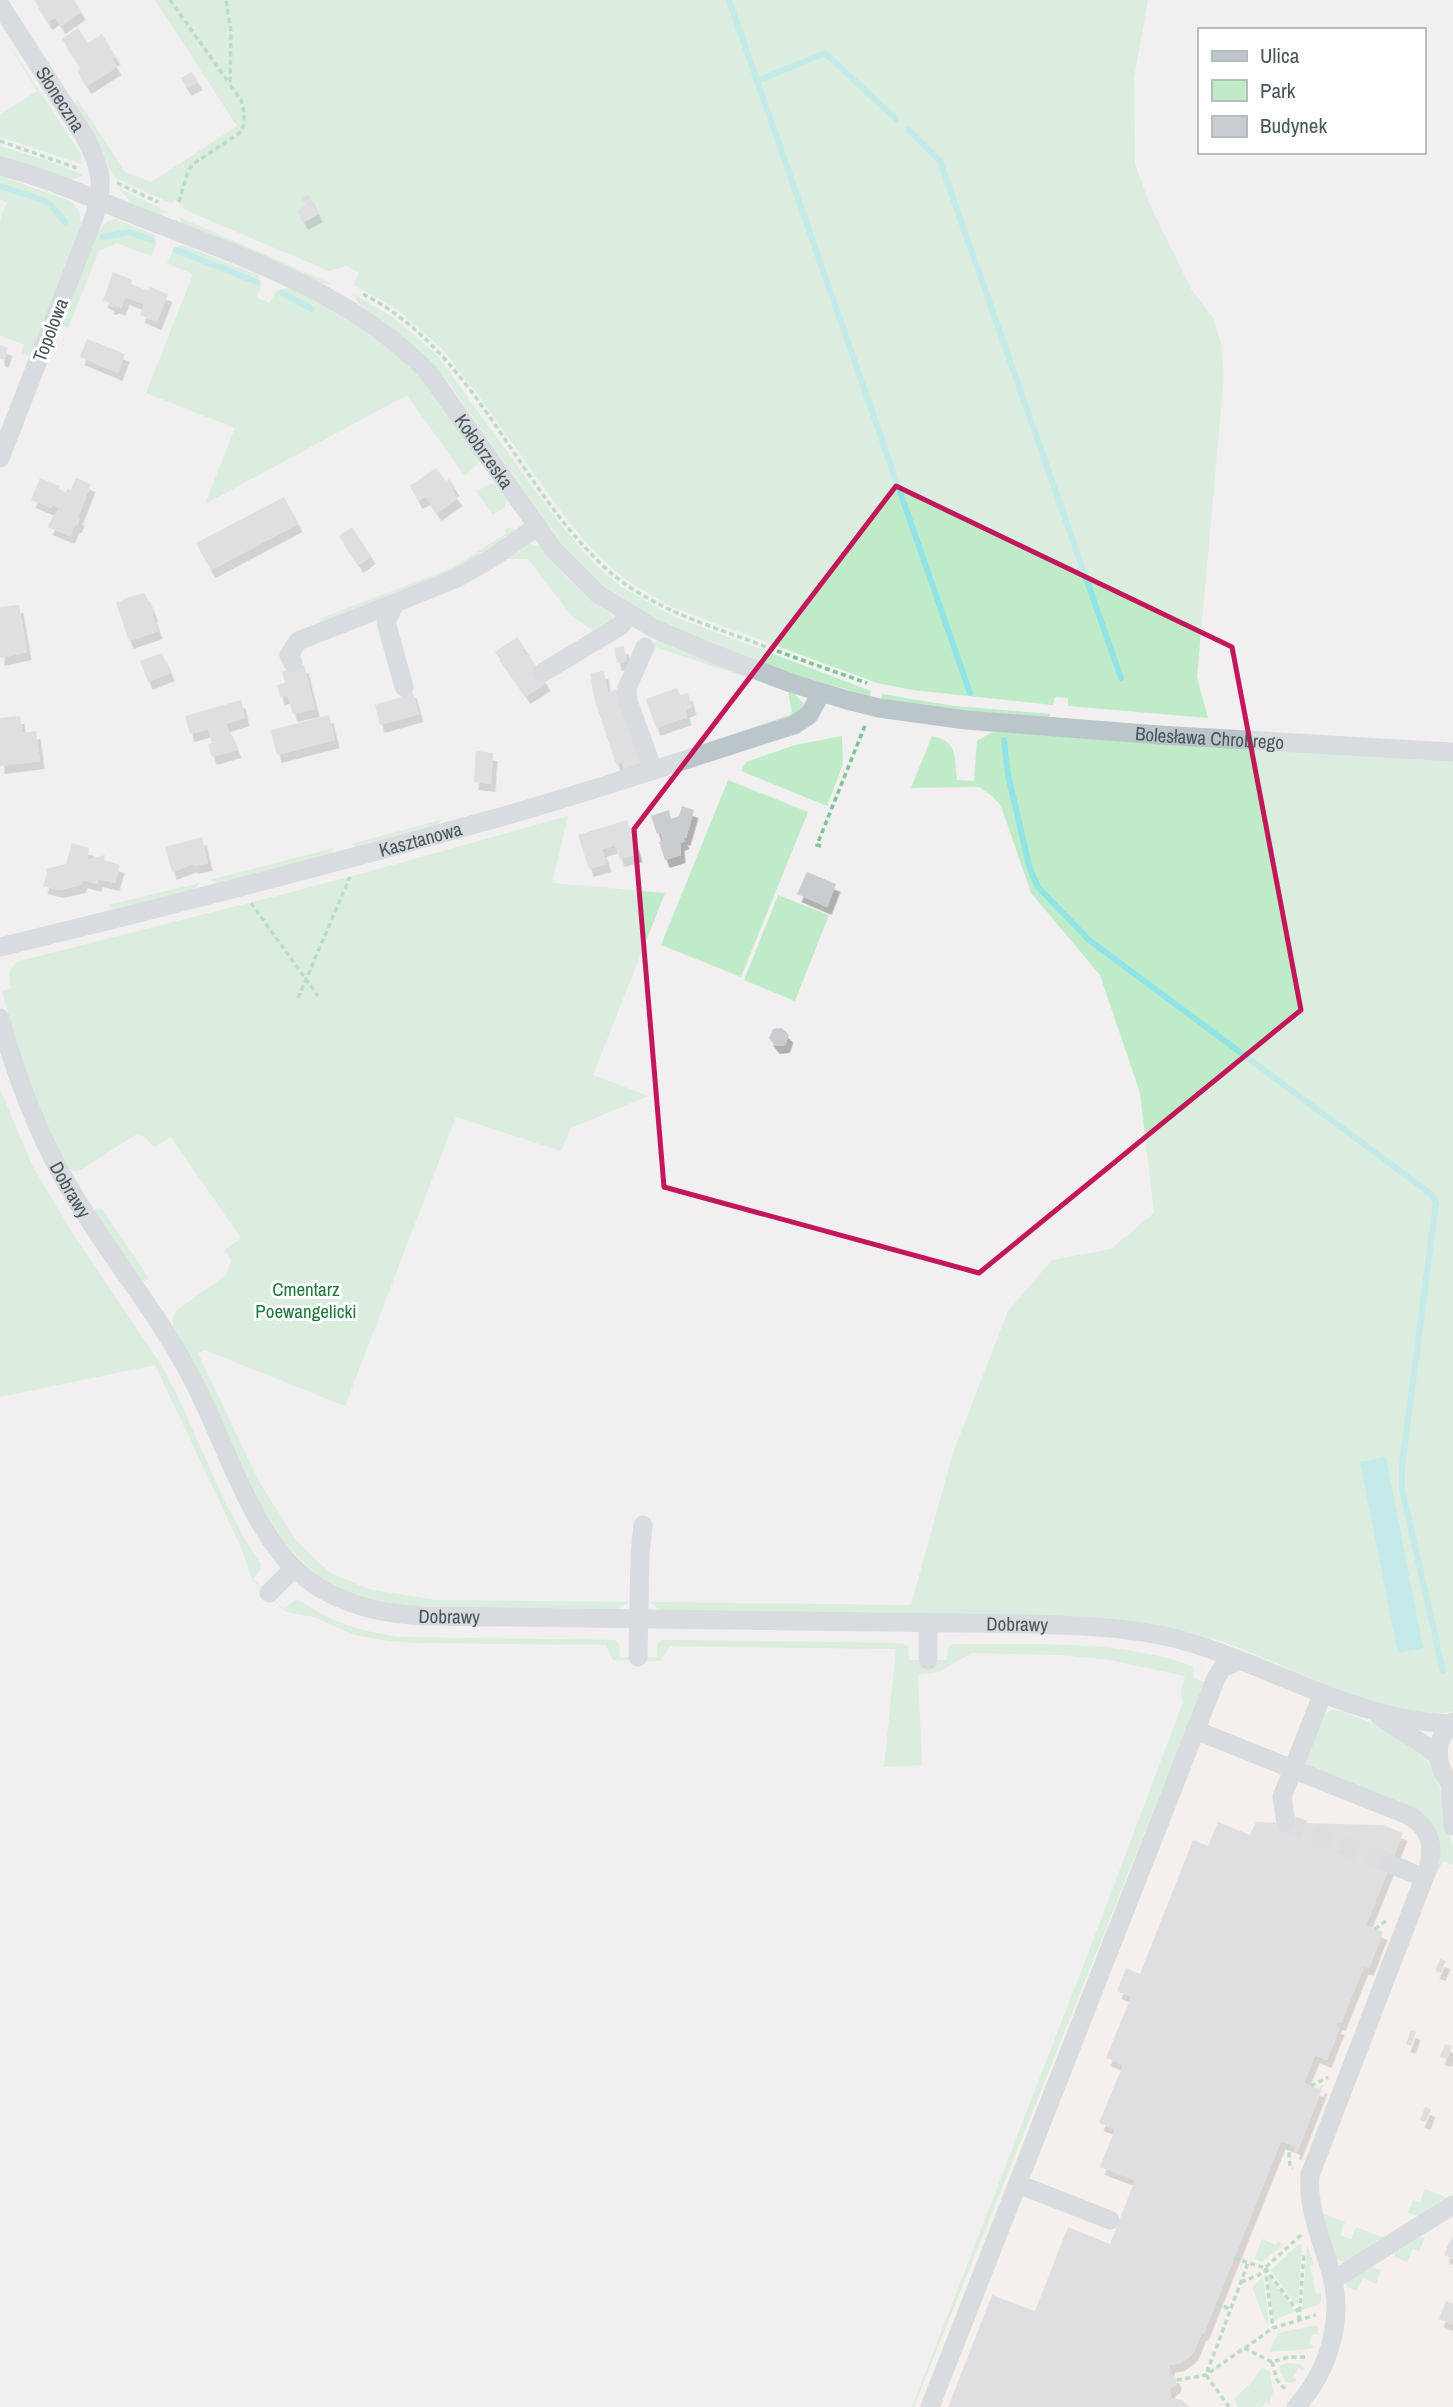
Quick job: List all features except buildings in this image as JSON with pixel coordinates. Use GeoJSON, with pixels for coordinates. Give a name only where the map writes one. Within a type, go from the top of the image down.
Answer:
{"type":"FeatureCollection","features":[{"type":"Feature","properties":{"kind":"street","name":"Słoneczna"},"geometry":{"type":"LineString","coordinates":[[0,5],[95,156],[102,177],[99,201]]}},
{"type":"Feature","properties":{"kind":"street","name":"Kołobrzeska"},"geometry":{"type":"LineString","coordinates":[[0,166],[43,179],[289,278],[333,299],[391,338],[428,372],[555,551],[597,594],[628,614],[653,628],[717,655],[821,693],[879,708],[966,720]]}},
{"type":"Feature","properties":{"kind":"street","name":"Topolowa"},"geometry":{"type":"LineString","coordinates":[[0,458],[99,201]]}},
{"type":"Feature","properties":{"kind":"street"},"geometry":{"type":"LineString","coordinates":[[293,663],[289,655],[298,641],[457,578],[538,526]]}},
{"type":"Feature","properties":{"kind":"street"},"geometry":{"type":"LineString","coordinates":[[394,603],[386,622],[404,687]]}},
{"type":"Feature","properties":{"kind":"street"},"geometry":{"type":"LineString","coordinates":[[542,673],[620,626],[628,614]]}},
{"type":"Feature","properties":{"kind":"street"},"geometry":{"type":"LineString","coordinates":[[645,647],[627,688],[628,701],[653,770]]}},
{"type":"Feature","properties":{"kind":"street","name":"Kasztanowa"},"geometry":{"type":"LineString","coordinates":[[0,947],[122,918],[498,818],[794,724],[809,715],[821,693]]}},
{"type":"Feature","properties":{"kind":"street","name":"Bolesława Chrobrego"},"geometry":{"type":"LineString","coordinates":[[966,720],[1145,734],[1453,752]]}},
{"type":"Feature","properties":{"kind":"street","name":"Dobrawy"},"geometry":{"type":"LineString","coordinates":[[0,1017],[24,1093],[45,1144],[78,1202],[195,1384],[266,1534],[294,1568],[332,1596],[355,1606],[401,1615],[1030,1624],[1122,1628],[1196,1644],[1372,1712],[1438,1756]]}},
{"type":"Feature","properties":{"kind":"street"},"geometry":{"type":"LineString","coordinates":[[638,1657],[643,1525]]}},
{"type":"Feature","properties":{"kind":"street"},"geometry":{"type":"LineString","coordinates":[[269,1593],[294,1568]]}},
{"type":"Feature","properties":{"kind":"street"},"geometry":{"type":"LineString","coordinates":[[928,1623],[928,1660]]}},
{"type":"Feature","properties":{"kind":"street"},"geometry":{"type":"LineString","coordinates":[[930,2407],[1218,1673],[1230,1663],[1240,1661]]}},
{"type":"Feature","properties":{"kind":"street"},"geometry":{"type":"LineString","coordinates":[[1286,1823],[1282,1797],[1323,1693]]}},
{"type":"Feature","properties":{"kind":"street","name":"Dobrawy"},"geometry":{"type":"LineString","coordinates":[[1372,1712],[1451,1723],[1440,1739],[1438,1756]]}},
{"type":"Feature","properties":{"kind":"street"},"geometry":{"type":"LineString","coordinates":[[1198,1723],[1293,1769],[1417,1820],[1428,1832],[1432,1848],[1432,1857],[1310,2175],[1311,2202],[1333,2280],[1335,2310],[1330,2348],[1315,2382],[1296,2407]]}},
{"type":"Feature","properties":{"kind":"street"},"geometry":{"type":"LineString","coordinates":[[1438,1756],[1439,1766],[1452,1784],[1453,1826]]}},
{"type":"Feature","properties":{"kind":"street"},"geometry":{"type":"LineString","coordinates":[[1391,1864],[1424,1878]]}},
{"type":"Feature","properties":{"kind":"street"},"geometry":{"type":"LineString","coordinates":[[1018,2184],[1110,2220]]}},
{"type":"Feature","properties":{"kind":"street"},"geometry":{"type":"LineString","coordinates":[[1333,2280],[1453,2205]]}},
{"type":"Feature","properties":{"kind":"path"},"geometry":{"type":"LineString","coordinates":[[170,0],[241,100],[244,112],[241,132],[193,164],[188,171],[179,202]]}},
{"type":"Feature","properties":{"kind":"path"},"geometry":{"type":"LineString","coordinates":[[226,0],[231,32],[230,85]]}},
{"type":"Feature","properties":{"kind":"path"},"geometry":{"type":"LineString","coordinates":[[821,846],[817,845],[866,721]]}},
{"type":"Feature","properties":{"kind":"path"},"geometry":{"type":"LineString","coordinates":[[298,998],[352,872]]}},
{"type":"Feature","properties":{"kind":"path"},"geometry":{"type":"LineString","coordinates":[[248,899],[318,996]]}},
{"type":"Feature","properties":{"kind":"path"},"geometry":{"type":"LineString","coordinates":[[1289,2144],[1290,2167],[1298,2170]]}},
{"type":"Feature","properties":{"kind":"path"},"geometry":{"type":"LineString","coordinates":[[1241,2282],[1259,2275],[1304,2233],[1299,2320]]}},
{"type":"Feature","properties":{"kind":"path"},"geometry":{"type":"LineString","coordinates":[[1234,2258],[1265,2268],[1299,2314]]}},
{"type":"Feature","properties":{"kind":"path"},"geometry":{"type":"LineString","coordinates":[[1206,2375],[1248,2263]]}},
{"type":"Feature","properties":{"kind":"path"},"geometry":{"type":"LineString","coordinates":[[1265,2268],[1273,2328]]}},
{"type":"Feature","properties":{"kind":"path"},"geometry":{"type":"LineString","coordinates":[[1216,2303],[1231,2309]]}},
{"type":"Feature","properties":{"kind":"path"},"geometry":{"type":"LineString","coordinates":[[1177,2381],[1206,2375],[1273,2328],[1309,2317]]}},
{"type":"Feature","properties":{"kind":"path"},"geometry":{"type":"LineString","coordinates":[[1244,2348],[1272,2361],[1289,2357]]}},
{"type":"Feature","properties":{"kind":"path"},"geometry":{"type":"LineString","coordinates":[[1272,2361],[1277,2380]]}},
{"type":"Feature","properties":{"kind":"path"},"geometry":{"type":"LineString","coordinates":[[1206,2375],[1229,2407]]}},
{"type":"Feature","properties":{"kind":"highlighted area"},"geometry":{"type":"Polygon","coordinates":[[[896,486],[1232,647],[1301,1010],[979,1273],[664,1187],[634,829],[896,486]]]}},
{"type":"Feature","properties":{"kind":"shaded area"},"geometry":{"type":"Polygon","coordinates":[[[1222,1624],[1453,1674],[1453,2407],[914,2407],[1222,1624]]]}},
{"type":"Feature","properties":{"kind":"green space"},"geometry":{"type":"Polygon","coordinates":[[[155,0],[1148,0],[1134,78],[1135,164],[1150,205],[1191,289],[1213,318],[1221,343],[1224,376],[1197,677],[1208,718],[1068,706],[1068,698],[1055,697],[1053,705],[912,690],[877,683],[672,607],[625,579],[584,540],[442,349],[398,310],[354,285],[359,273],[346,266],[329,271],[183,209],[184,205],[174,200],[172,204],[114,177],[99,144],[73,104],[78,100],[125,172],[152,182],[237,126],[155,0]]]}},
{"type":"Feature","properties":{"kind":"green space"},"geometry":{"type":"Polygon","coordinates":[[[7,41],[81,155],[82,164],[0,137],[0,115],[37,91],[7,41]]]}},
{"type":"Feature","properties":{"kind":"green space"},"geometry":{"type":"Polygon","coordinates":[[[0,146],[83,175],[70,181],[0,157],[0,146]]]}},
{"type":"Feature","properties":{"kind":"green space"},"geometry":{"type":"Polygon","coordinates":[[[0,176],[71,201],[79,211],[81,224],[30,355],[21,354],[24,345],[0,335],[0,220],[7,202],[0,199],[0,176]]]}},
{"type":"Feature","properties":{"kind":"green space"},"geometry":{"type":"Polygon","coordinates":[[[118,188],[168,212],[159,216],[133,205],[118,188]]]}},
{"type":"Feature","properties":{"kind":"green space"},"geometry":{"type":"Polygon","coordinates":[[[179,217],[332,284],[323,284],[183,225],[179,217]]]}},
{"type":"Feature","properties":{"kind":"green space"},"geometry":{"type":"Polygon","coordinates":[[[116,219],[155,235],[156,244],[151,256],[117,243],[99,251],[68,328],[60,325],[97,232],[108,221],[116,219]]]}},
{"type":"Feature","properties":{"kind":"green space"},"geometry":{"type":"Polygon","coordinates":[[[182,245],[258,275],[261,284],[257,298],[270,303],[276,291],[289,288],[342,316],[376,338],[421,378],[480,461],[465,476],[407,395],[205,504],[235,428],[146,393],[193,274],[167,263],[174,248],[182,245]]]}},
{"type":"Feature","properties":{"kind":"green space"},"geometry":{"type":"Polygon","coordinates":[[[353,294],[394,318],[437,355],[550,511],[594,564],[620,586],[670,615],[871,691],[870,696],[796,675],[722,647],[650,616],[604,586],[563,545],[448,382],[410,342],[359,304],[353,294]]]}},
{"type":"Feature","properties":{"kind":"green space"},"geometry":{"type":"Polygon","coordinates":[[[494,483],[507,500],[505,507],[493,515],[476,491],[494,483]]]}},
{"type":"Feature","properties":{"kind":"green space"},"geometry":{"type":"Polygon","coordinates":[[[515,529],[518,533],[473,562],[321,623],[319,619],[452,568],[507,533],[505,530],[515,529]]]}},
{"type":"Feature","properties":{"kind":"green space"},"geometry":{"type":"Polygon","coordinates":[[[525,542],[542,547],[569,581],[615,618],[596,633],[572,616],[528,559],[506,559],[525,542]]]}},
{"type":"Feature","properties":{"kind":"green space"},"geometry":{"type":"Polygon","coordinates":[[[659,640],[794,693],[803,703],[802,709],[789,717],[662,759],[792,714],[788,691],[649,645],[659,640]]]}},
{"type":"Feature","properties":{"kind":"green space"},"geometry":{"type":"Polygon","coordinates":[[[882,694],[954,706],[1051,714],[1049,717],[954,711],[881,699],[882,694]]]}},
{"type":"Feature","properties":{"kind":"green space"},"geometry":{"type":"Polygon","coordinates":[[[994,731],[1453,760],[1453,1711],[1432,1714],[1373,1701],[1243,1649],[1163,1627],[663,1610],[651,1602],[911,1605],[953,1453],[1008,1311],[1052,1260],[1111,1249],[1154,1213],[1140,1093],[1100,975],[1031,893],[1001,806],[992,796],[979,787],[911,788],[932,736],[947,742],[954,751],[957,780],[974,781],[977,741],[994,731]]]}},
{"type":"Feature","properties":{"kind":"green space"},"geometry":{"type":"Polygon","coordinates":[[[842,736],[843,764],[827,806],[741,771],[746,762],[795,745],[842,736]]]}},
{"type":"Feature","properties":{"kind":"green space"},"geometry":{"type":"Polygon","coordinates":[[[728,780],[808,812],[741,977],[661,945],[728,780]]]}},
{"type":"Feature","properties":{"kind":"green space","name":"Cmentarz Poewangelicki"},"geometry":{"type":"Polygon","coordinates":[[[568,816],[552,883],[665,893],[593,1075],[648,1096],[571,1128],[561,1151],[456,1117],[345,1406],[205,1350],[198,1353],[258,1480],[297,1542],[329,1572],[368,1589],[435,1600],[628,1602],[617,1609],[404,1606],[359,1597],[316,1574],[287,1546],[263,1509],[204,1382],[173,1330],[173,1317],[177,1310],[226,1275],[231,1261],[225,1250],[241,1238],[171,1137],[154,1147],[144,1136],[135,1135],[81,1170],[74,1171],[67,1167],[30,1080],[2,991],[11,988],[10,973],[19,961],[249,903],[252,908],[256,906],[253,902],[349,877],[347,883],[351,882],[353,876],[568,816]]]}},
{"type":"Feature","properties":{"kind":"green space"},"geometry":{"type":"Polygon","coordinates":[[[441,820],[438,824],[356,846],[351,844],[441,820]]]}},
{"type":"Feature","properties":{"kind":"green space"},"geometry":{"type":"Polygon","coordinates":[[[334,848],[332,853],[218,883],[210,880],[334,848]]]}},
{"type":"Feature","properties":{"kind":"green space"},"geometry":{"type":"Polygon","coordinates":[[[200,883],[194,889],[115,910],[108,905],[200,883]]]}},
{"type":"Feature","properties":{"kind":"green space"},"geometry":{"type":"Polygon","coordinates":[[[778,895],[829,915],[795,1001],[744,980],[778,895]]]}},
{"type":"Feature","properties":{"kind":"green space"},"geometry":{"type":"Polygon","coordinates":[[[0,1089],[33,1167],[75,1237],[160,1363],[177,1395],[225,1502],[261,1565],[253,1579],[284,1609],[296,1599],[347,1625],[400,1637],[615,1640],[619,1644],[620,1657],[657,1657],[658,1643],[662,1640],[902,1643],[908,1646],[909,1660],[947,1660],[951,1644],[1104,1647],[1164,1657],[1192,1666],[1194,1678],[1205,1682],[914,2407],[1183,1702],[1181,1693],[1185,1676],[1110,1660],[1061,1655],[971,1653],[939,1672],[918,1675],[922,1765],[884,1767],[896,1649],[670,1646],[660,1661],[613,1660],[606,1645],[414,1643],[383,1640],[355,1635],[314,1617],[286,1612],[252,1580],[242,1549],[155,1365],[0,1397],[0,1089]]]}},
{"type":"Feature","properties":{"kind":"green space"},"geometry":{"type":"Polygon","coordinates":[[[102,1209],[147,1275],[148,1279],[143,1283],[93,1210],[102,1209]]]}},
{"type":"Feature","properties":{"kind":"green space"},"geometry":{"type":"Polygon","coordinates":[[[1332,1710],[1380,1726],[1425,1756],[1441,1790],[1444,1821],[1453,1846],[1453,1865],[1443,1861],[1437,1873],[1439,1841],[1434,1827],[1422,1813],[1308,1766],[1305,1761],[1325,1714],[1332,1710]]]}},
{"type":"Feature","properties":{"kind":"green space"},"geometry":{"type":"Polygon","coordinates":[[[1425,2189],[1446,2199],[1419,2216],[1408,2213],[1413,2200],[1420,2202],[1425,2189]]]}},
{"type":"Feature","properties":{"kind":"green space"},"geometry":{"type":"Polygon","coordinates":[[[1322,2213],[1345,2222],[1340,2235],[1351,2239],[1356,2227],[1385,2238],[1343,2262],[1336,2259],[1322,2213]]]}},
{"type":"Feature","properties":{"kind":"green space"},"geometry":{"type":"Polygon","coordinates":[[[1420,2237],[1425,2238],[1419,2251],[1413,2249],[1407,2262],[1395,2257],[1395,2253],[1420,2237]]]}},
{"type":"Feature","properties":{"kind":"green space"},"geometry":{"type":"Polygon","coordinates":[[[1262,2239],[1276,2245],[1278,2242],[1284,2244],[1262,2262],[1254,2259],[1262,2239]]]}},
{"type":"Feature","properties":{"kind":"green space"},"geometry":{"type":"Polygon","coordinates":[[[1299,2244],[1302,2245],[1298,2303],[1295,2304],[1271,2270],[1299,2244]]]}},
{"type":"Feature","properties":{"kind":"green space"},"geometry":{"type":"Polygon","coordinates":[[[1307,2245],[1314,2264],[1310,2266],[1316,2294],[1321,2293],[1321,2301],[1318,2305],[1302,2310],[1307,2245]]]}},
{"type":"Feature","properties":{"kind":"green space"},"geometry":{"type":"Polygon","coordinates":[[[1371,2267],[1381,2270],[1376,2284],[1363,2278],[1357,2291],[1347,2287],[1346,2283],[1371,2267]]]}},
{"type":"Feature","properties":{"kind":"green space"},"geometry":{"type":"Polygon","coordinates":[[[1267,2274],[1295,2311],[1273,2321],[1267,2274]]]}},
{"type":"Feature","properties":{"kind":"green space"},"geometry":{"type":"Polygon","coordinates":[[[1263,2277],[1269,2322],[1266,2323],[1252,2287],[1263,2277]]]}},
{"type":"Feature","properties":{"kind":"green space"},"geometry":{"type":"Polygon","coordinates":[[[1318,2326],[1318,2335],[1313,2334],[1309,2343],[1314,2346],[1311,2349],[1269,2352],[1278,2333],[1318,2326]]]}},
{"type":"Feature","properties":{"kind":"green space"},"geometry":{"type":"Polygon","coordinates":[[[1300,2364],[1304,2368],[1303,2371],[1299,2368],[1293,2377],[1297,2380],[1292,2383],[1286,2382],[1279,2370],[1280,2365],[1300,2364]]]}},
{"type":"Feature","properties":{"kind":"green space"},"geometry":{"type":"Polygon","coordinates":[[[1262,2367],[1270,2372],[1273,2392],[1269,2405],[1266,2402],[1261,2407],[1238,2407],[1234,2399],[1251,2383],[1262,2367]]]}},
{"type":"Feature","properties":{"kind":"water"},"geometry":{"type":"Polygon","coordinates":[[[1386,1457],[1423,1648],[1398,1653],[1360,1462],[1386,1457]]]}},
{"type":"Feature","properties":{"kind":"waterway"},"geometry":{"type":"LineString","coordinates":[[729,0],[970,693]]}},
{"type":"Feature","properties":{"kind":"waterway"},"geometry":{"type":"LineString","coordinates":[[757,81],[825,53],[896,119]]}},
{"type":"Feature","properties":{"kind":"waterway"},"geometry":{"type":"LineString","coordinates":[[909,130],[940,161],[1121,678]]}},
{"type":"Feature","properties":{"kind":"waterway"},"geometry":{"type":"LineString","coordinates":[[0,186],[43,200],[50,204],[65,222]]}},
{"type":"Feature","properties":{"kind":"waterway"},"geometry":{"type":"LineString","coordinates":[[103,237],[130,232],[151,240]]}},
{"type":"Feature","properties":{"kind":"waterway"},"geometry":{"type":"LineString","coordinates":[[176,250],[257,282]]}},
{"type":"Feature","properties":{"kind":"waterway"},"geometry":{"type":"LineString","coordinates":[[282,293],[312,309]]}},
{"type":"Feature","properties":{"kind":"waterway"},"geometry":{"type":"LineString","coordinates":[[1004,740],[1008,775],[1030,869],[1038,887],[1089,940],[1431,1194],[1436,1203],[1402,1466],[1402,1489],[1443,1671]]}},
{"type":"Feature","properties":{"kind":"tunnel"},"geometry":{"type":"LineString","coordinates":[[1286,1823],[1391,1864]]}}]}
